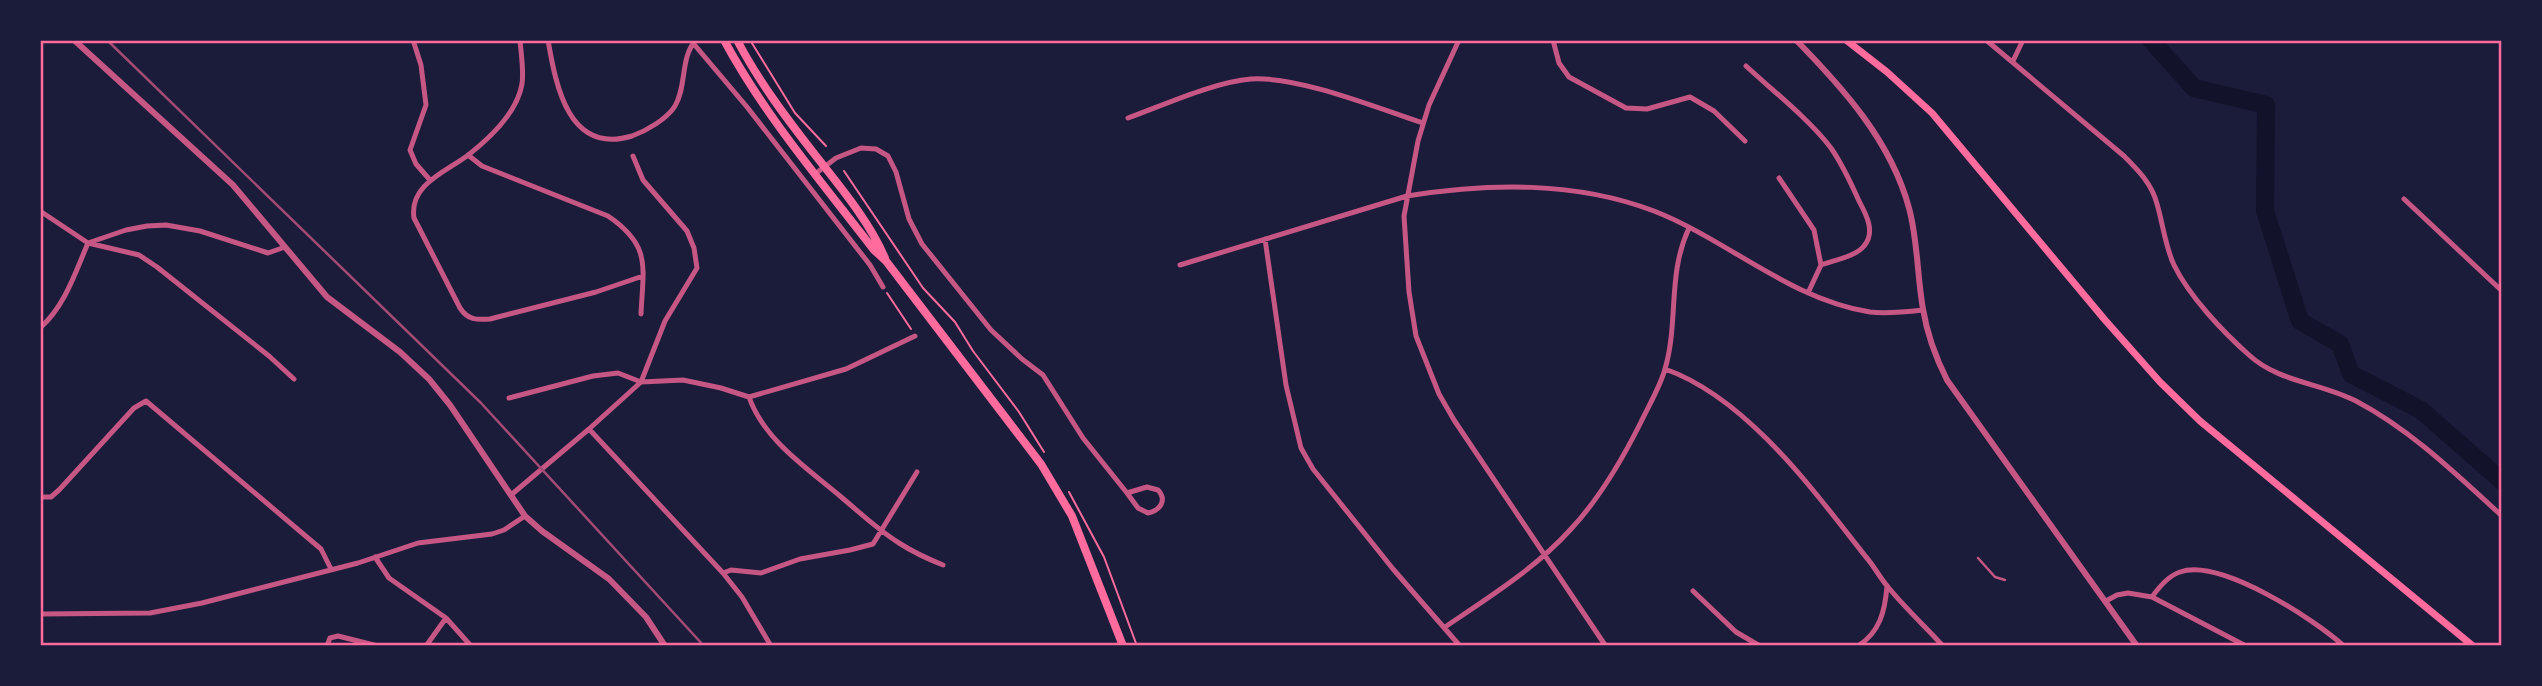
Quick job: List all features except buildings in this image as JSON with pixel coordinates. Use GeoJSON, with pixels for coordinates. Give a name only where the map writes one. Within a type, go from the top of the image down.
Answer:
{"type":"FeatureCollection","features":[{"type":"Feature","properties":{"kind":"main road"},"geometry":{"type":"LineString","coordinates":[[724,40],[758,99],[1041,464],[1072,516],[1123,646]]}},
{"type":"Feature","properties":{"kind":"main road"},"geometry":{"type":"LineString","coordinates":[[737,40],[777,105],[879,244],[886,261]]}},
{"type":"Feature","properties":{"kind":"main road"},"geometry":{"type":"LineString","coordinates":[[1846,40],[1908,89],[1940,120],[2105,320],[2190,411],[2473,646]]}},
{"type":"Feature","properties":{"kind":"street"},"geometry":{"type":"LineString","coordinates":[[74,40],[233,185],[334,304],[400,352],[434,384],[525,516],[609,579],[646,617],[665,646]]}},
{"type":"Feature","properties":{"kind":"street"},"geometry":{"type":"LineString","coordinates":[[413,40],[425,85],[426,105],[410,150],[416,164],[430,180]]}},
{"type":"Feature","properties":{"kind":"street"},"geometry":{"type":"LineString","coordinates":[[520,40],[522,85],[509,115],[468,155],[430,180],[412,208],[414,218],[460,309],[475,320],[490,319],[596,292],[643,276]]}},
{"type":"Feature","properties":{"kind":"street"},"geometry":{"type":"LineString","coordinates":[[548,40],[558,84],[570,114],[580,128],[610,141],[638,134],[674,108],[694,42]]}},
{"type":"Feature","properties":{"kind":"street"},"geometry":{"type":"LineString","coordinates":[[1459,40],[1440,77],[1423,123],[1404,216],[1410,302],[1416,336],[1432,378],[1454,420],[1605,645]]}},
{"type":"Feature","properties":{"kind":"street"},"geometry":{"type":"LineString","coordinates":[[1553,40],[1563,71],[1600,96],[1626,108],[1647,109],[1690,97],[1714,111],[1745,141]]}},
{"type":"Feature","properties":{"kind":"street"},"geometry":{"type":"LineString","coordinates":[[1796,40],[1823,66],[1851,100],[1890,160],[1909,208],[1923,310],[1936,356],[1947,380],[2137,646]]}},
{"type":"Feature","properties":{"kind":"street"},"geometry":{"type":"LineString","coordinates":[[1986,40],[2124,156],[2140,173],[2157,202],[2167,246],[2183,281],[2251,357],[2276,373],[2331,389],[2375,412],[2431,452],[2502,516]]}},
{"type":"Feature","properties":{"kind":"street"},"geometry":{"type":"LineString","coordinates":[[2013,61],[2023,40]]}},
{"type":"Feature","properties":{"kind":"street"},"geometry":{"type":"LineString","coordinates":[[694,42],[870,265],[883,287]]}},
{"type":"Feature","properties":{"kind":"street"},"geometry":{"type":"LineString","coordinates":[[1746,65],[1829,145],[1867,218],[1869,239],[1863,248],[1821,265]]}},
{"type":"Feature","properties":{"kind":"street"},"geometry":{"type":"LineString","coordinates":[[1128,118],[1191,95],[1250,79],[1279,80],[1306,86],[1423,123]]}},
{"type":"Feature","properties":{"kind":"street"},"geometry":{"type":"LineString","coordinates":[[816,174],[836,158],[861,148],[876,149],[888,156],[896,172],[909,219],[922,244],[991,330],[1043,375],[1083,438],[1127,493],[1142,511],[1155,511],[1162,504],[1161,494],[1153,488],[1127,493]]}},
{"type":"Feature","properties":{"kind":"street"},"geometry":{"type":"LineString","coordinates":[[468,155],[482,166],[608,216],[624,227],[635,240],[644,259],[641,314]]}},
{"type":"Feature","properties":{"kind":"street"},"geometry":{"type":"LineString","coordinates":[[511,495],[641,382],[665,321],[697,268],[687,231],[648,187],[633,156]]}},
{"type":"Feature","properties":{"kind":"street"},"geometry":{"type":"LineString","coordinates":[[1779,178],[1814,230],[1821,265],[1808,293]]}},
{"type":"Feature","properties":{"kind":"street"},"geometry":{"type":"LineString","coordinates":[[1180,265],[1407,196],[1436,191],[1493,188],[1576,189],[1637,205],[1714,239],[1761,270],[1808,293],[1870,312],[1923,310]]}},
{"type":"Feature","properties":{"kind":"street"},"geometry":{"type":"LineString","coordinates":[[2404,199],[2502,291]]}},
{"type":"Feature","properties":{"kind":"street"},"geometry":{"type":"LineString","coordinates":[[40,211],[88,243],[139,255],[258,347],[294,379]]}},
{"type":"Feature","properties":{"kind":"street"},"geometry":{"type":"LineString","coordinates":[[40,328],[62,302],[88,243],[126,230],[166,225],[200,231],[268,253],[285,247]]}},
{"type":"Feature","properties":{"kind":"street"},"geometry":{"type":"LineString","coordinates":[[1445,627],[1546,554],[1572,529],[1607,484],[1630,444],[1665,369],[1671,338],[1677,262],[1689,228]]}},
{"type":"Feature","properties":{"kind":"street"},"geometry":{"type":"LineString","coordinates":[[1265,239],[1286,385],[1301,448],[1312,469],[1460,646]]}},
{"type":"Feature","properties":{"kind":"street"},"geometry":{"type":"LineString","coordinates":[[509,398],[593,376],[618,373],[641,382],[683,380],[749,397],[846,369],[915,336]]}},
{"type":"Feature","properties":{"kind":"street"},"geometry":{"type":"LineString","coordinates":[[1665,369],[1699,383],[1764,438],[1813,492],[1887,586],[1942,646]]}},
{"type":"Feature","properties":{"kind":"street"},"geometry":{"type":"LineString","coordinates":[[749,397],[753,409],[769,432],[880,530],[915,553],[943,565]]}},
{"type":"Feature","properties":{"kind":"street"},"geometry":{"type":"LineString","coordinates":[[40,497],[51,498],[134,408],[146,401],[321,549],[331,569]]}},
{"type":"Feature","properties":{"kind":"street"},"geometry":{"type":"LineString","coordinates":[[589,429],[723,573],[743,597],[771,646]]}},
{"type":"Feature","properties":{"kind":"street"},"geometry":{"type":"LineString","coordinates":[[723,573],[731,570],[761,573],[793,561],[873,544],[917,472]]}},
{"type":"Feature","properties":{"kind":"street"},"geometry":{"type":"LineString","coordinates":[[40,614],[150,613],[202,603],[418,544],[492,534],[504,530],[525,516]]}},
{"type":"Feature","properties":{"kind":"street"},"geometry":{"type":"LineString","coordinates":[[375,557],[389,578],[446,618],[471,646]]}},
{"type":"Feature","properties":{"kind":"street"},"geometry":{"type":"LineString","coordinates":[[2152,597],[2160,586],[2180,572],[2210,570],[2298,612],[2329,632],[2344,646]]}},
{"type":"Feature","properties":{"kind":"street"},"geometry":{"type":"LineString","coordinates":[[1858,646],[1877,628],[1883,613],[1887,586]]}},
{"type":"Feature","properties":{"kind":"street"},"geometry":{"type":"LineString","coordinates":[[1693,591],[1736,632],[1760,646]]}},
{"type":"Feature","properties":{"kind":"street"},"geometry":{"type":"LineString","coordinates":[[2106,601],[2128,593],[2152,597],[2246,646]]}},
{"type":"Feature","properties":{"kind":"street"},"geometry":{"type":"LineString","coordinates":[[426,646],[446,618]]}},
{"type":"Feature","properties":{"kind":"street"},"geometry":{"type":"LineString","coordinates":[[327,646],[330,638],[338,636],[378,646]]}},
{"type":"Feature","properties":{"kind":"lane"},"geometry":{"type":"LineString","coordinates":[[1978,558],[1995,577],[2005,580]]}},
{"type":"Feature","properties":{"kind":"path"},"geometry":{"type":"LineString","coordinates":[[750,40],[795,113],[826,146]]}},
{"type":"Feature","properties":{"kind":"path"},"geometry":{"type":"LineString","coordinates":[[844,171],[923,288],[951,317],[981,363]]}},
{"type":"Feature","properties":{"kind":"path"},"geometry":{"type":"LineString","coordinates":[[883,287],[915,336]]}},
{"type":"Feature","properties":{"kind":"waterway"},"geometry":{"type":"LineString","coordinates":[[2151,40],[2194,88],[2266,105],[2265,211],[2300,321],[2340,344],[2351,374],[2421,410],[2502,481]]}},
{"type":"Feature","properties":{"kind":"railway"},"geometry":{"type":"LineString","coordinates":[[107,40],[481,403],[704,646]]}}]}
